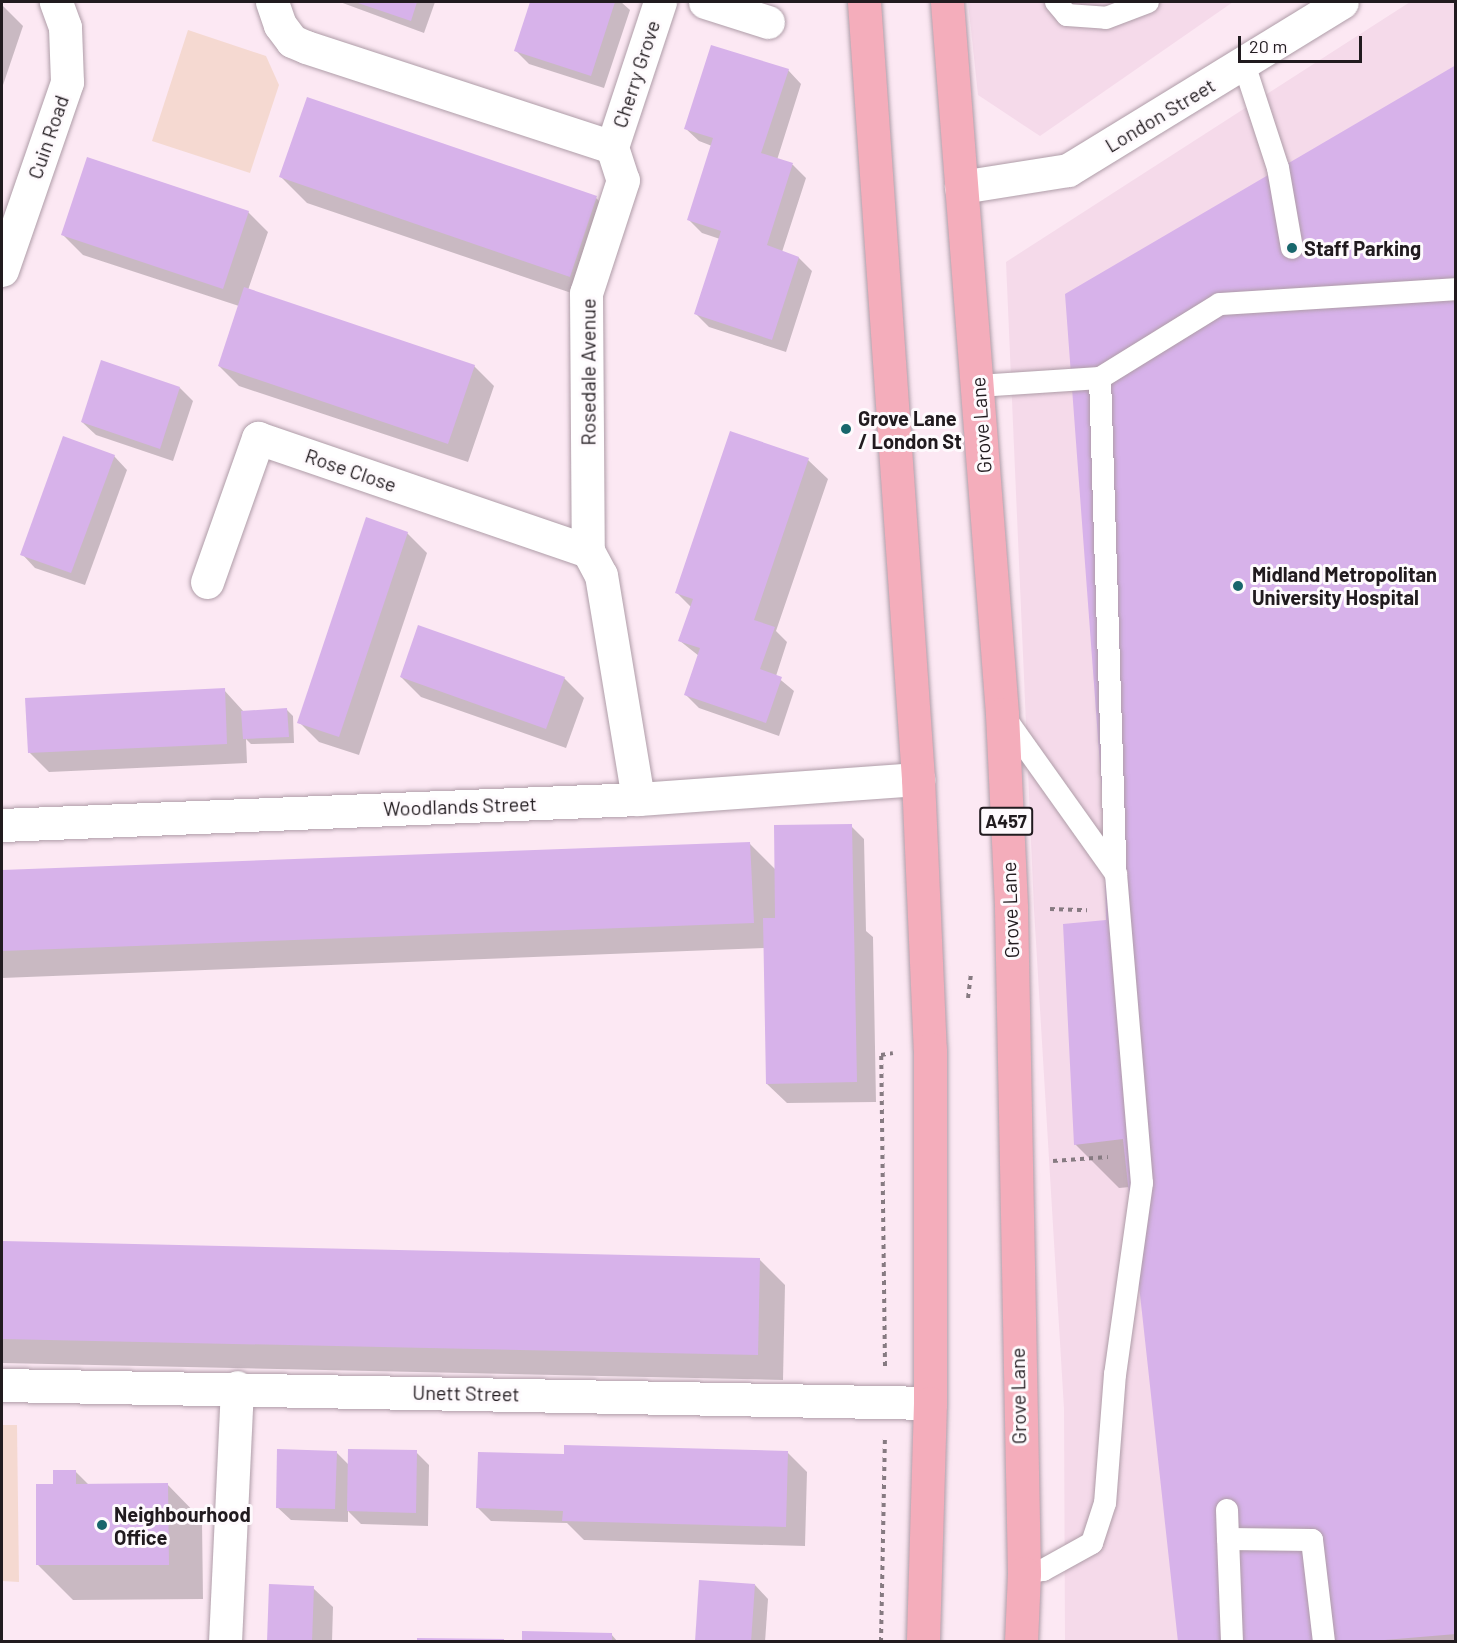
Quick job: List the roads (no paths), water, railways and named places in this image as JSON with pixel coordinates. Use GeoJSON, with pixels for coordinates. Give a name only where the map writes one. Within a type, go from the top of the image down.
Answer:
{"type":"FeatureCollection","features":[{"type":"Feature","properties":{"kind":"main road"},"geometry":{"type":"LineString","coordinates":[[864,2],[918,779],[930,1049],[930,1403],[923,1641]]}},
{"type":"Feature","properties":{"kind":"main road","name":"Grove Lane"},"geometry":{"type":"LineString","coordinates":[[947,2],[1002,714],[1011,908],[1024,1573],[1021,1641]]}},
{"type":"Feature","properties":{"kind":"street","name":"Cuin Road"},"geometry":{"type":"LineString","coordinates":[[2,270],[67,82],[65,27],[56,2]]}},
{"type":"Feature","properties":{"kind":"street"},"geometry":{"type":"LineString","coordinates":[[272,2],[280,25],[292,41],[306,47],[612,147]]}},
{"type":"Feature","properties":{"kind":"street","name":"Cherry Grove"},"geometry":{"type":"LineString","coordinates":[[612,147],[660,2]]}},
{"type":"Feature","properties":{"kind":"street"},"geometry":{"type":"LineString","coordinates":[[705,2],[768,22]]}},
{"type":"Feature","properties":{"kind":"street","name":"London Street"},"geometry":{"type":"LineString","coordinates":[[961,187],[1068,170],[1342,2]]}},
{"type":"Feature","properties":{"kind":"street","name":"Rosedale Avenue"},"geometry":{"type":"LineString","coordinates":[[612,147],[623,180],[586,292],[588,551],[601,575],[638,799]]}},
{"type":"Feature","properties":{"kind":"street","name":"Rose Close"},"geometry":{"type":"LineString","coordinates":[[207,582],[258,438],[588,551]]}},
{"type":"Feature","properties":{"kind":"street","name":"Woodlands Street"},"geometry":{"type":"LineString","coordinates":[[2,825],[638,799],[918,779]]}},
{"type":"Feature","properties":{"kind":"street","name":"Unett Street"},"geometry":{"type":"LineString","coordinates":[[2,1385],[237,1387],[930,1403]]}},
{"type":"Feature","properties":{"kind":"street"},"geometry":{"type":"LineString","coordinates":[[225,1641],[237,1387]]}},
{"type":"Feature","properties":{"kind":"lane"},"geometry":{"type":"LineString","coordinates":[[1056,2],[1067,15],[1107,18],[1148,2]]}},
{"type":"Feature","properties":{"kind":"lane"},"geometry":{"type":"LineString","coordinates":[[1244,64],[1278,168],[1292,248]]}},
{"type":"Feature","properties":{"kind":"lane"},"geometry":{"type":"LineString","coordinates":[[978,386],[1100,378],[1220,304],[1455,289]]}},
{"type":"Feature","properties":{"kind":"lane"},"geometry":{"type":"LineString","coordinates":[[1024,1573],[1043,1570],[1092,1543],[1105,1503],[1115,1374],[1142,1183],[1116,874],[1100,378]]}},
{"type":"Feature","properties":{"kind":"lane"},"geometry":{"type":"LineString","coordinates":[[1002,714],[1116,874]]}},
{"type":"Feature","properties":{"kind":"lane"},"geometry":{"type":"LineString","coordinates":[[1227,1510],[1232,1641]]}},
{"type":"Feature","properties":{"kind":"lane"},"geometry":{"type":"LineString","coordinates":[[1228,1539],[1312,1540],[1324,1641]]}},
{"type":"Feature","properties":{"kind":"place","name":"Staff Parking"},"geometry":{"type":"Point","coordinates":[1292,248]}},
{"type":"Feature","properties":{"kind":"place","name":"Grove Lane / London St"},"geometry":{"type":"Point","coordinates":[846,429]}},
{"type":"Feature","properties":{"kind":"place","name":"Midland Metropolitan University Hospital"},"geometry":{"type":"Point","coordinates":[1238,586]}},
{"type":"Feature","properties":{"kind":"place","name":"Neighbourhood Office"},"geometry":{"type":"Point","coordinates":[102,1525]}}]}
